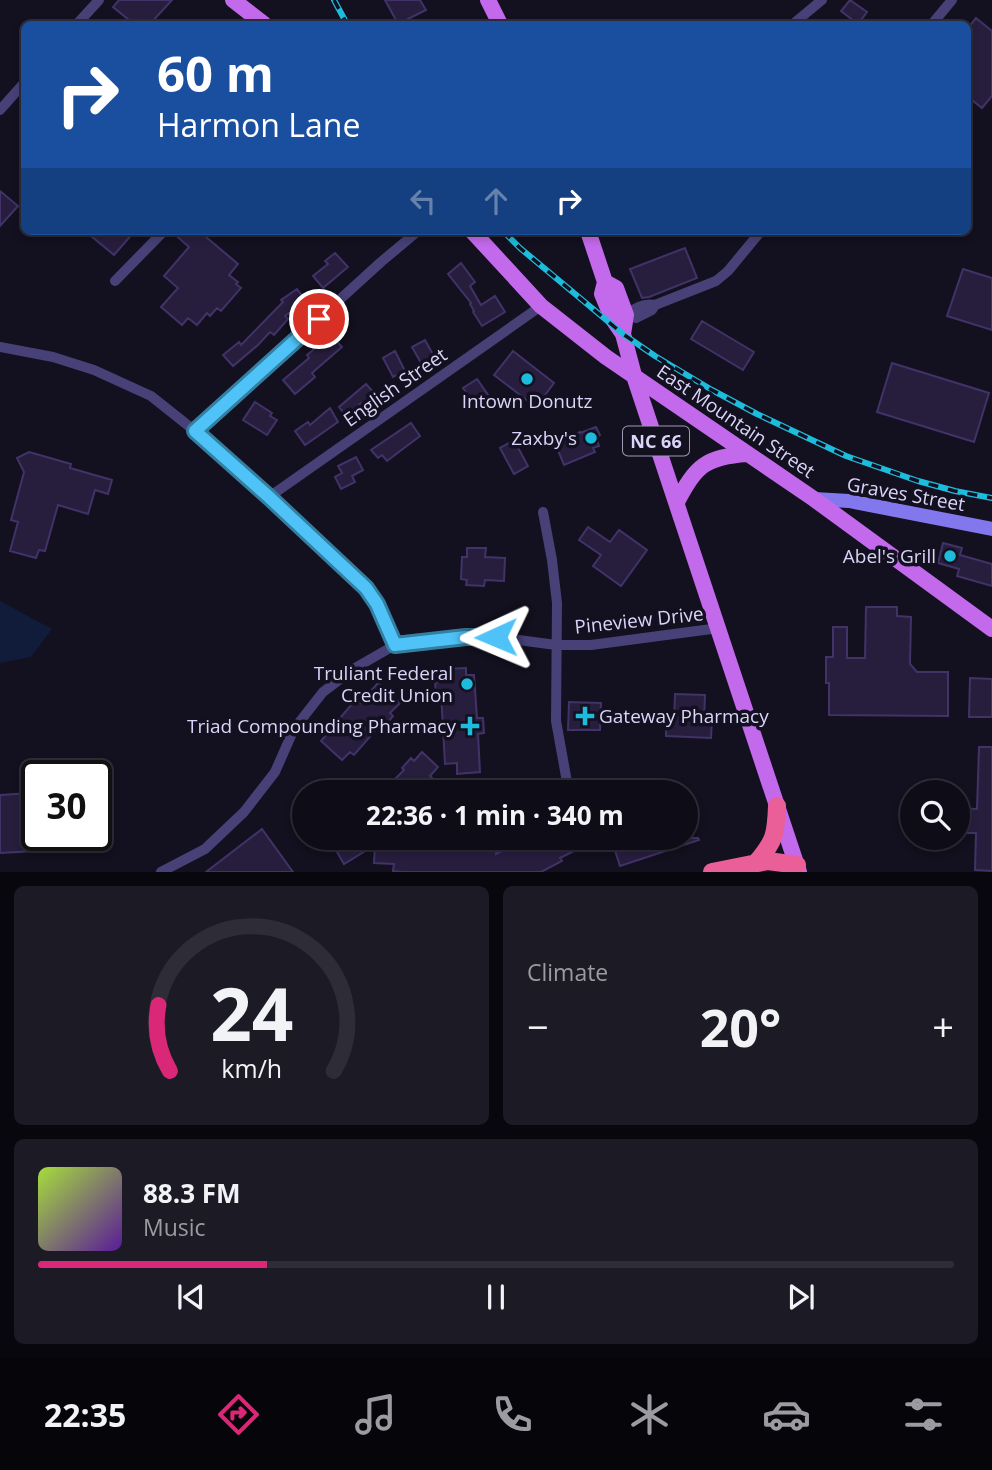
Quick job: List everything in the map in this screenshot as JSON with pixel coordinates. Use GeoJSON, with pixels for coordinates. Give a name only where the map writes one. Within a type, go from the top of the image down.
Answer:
{"type":"FeatureCollection","features":[{"type":"Feature","properties":{"kind":"highway"},"geometry":{"type":"LineString","coordinates":[[756,863],[774,838],[778,806]]}},
{"type":"Feature","properties":{"kind":"highway"},"geometry":{"type":"LineString","coordinates":[[712,872],[768,861],[793,869]]}},
{"type":"Feature","properties":{"kind":"main road"},"geometry":{"type":"LineString","coordinates":[[233,0],[260,21]]}},
{"type":"Feature","properties":{"kind":"main road"},"geometry":{"type":"LineString","coordinates":[[488,0],[498,21]]}},
{"type":"Feature","properties":{"kind":"main road","name":"East Mountain Street"},"geometry":{"type":"LineString","coordinates":[[476,235],[541,306],[635,379],[814,499],[992,629]]}},
{"type":"Feature","properties":{"kind":"main road","name":"NC 66"},"geometry":{"type":"LineString","coordinates":[[589,235],[605,282],[602,294],[612,318],[623,334],[635,379],[778,806],[793,869]]}},
{"type":"Feature","properties":{"kind":"main road","name":"NC 66"},"geometry":{"type":"LineString","coordinates":[[605,282],[617,288],[626,316],[623,334]]}},
{"type":"Feature","properties":{"kind":"main road"},"geometry":{"type":"LineString","coordinates":[[677,502],[689,480],[705,464],[728,455],[747,454]]}},
{"type":"Feature","properties":{"kind":"street"},"geometry":{"type":"LineString","coordinates":[[80,21],[99,0]]}},
{"type":"Feature","properties":{"kind":"street"},"geometry":{"type":"LineString","coordinates":[[797,21],[822,0]]}},
{"type":"Feature","properties":{"kind":"street"},"geometry":{"type":"LineString","coordinates":[[934,21],[952,0]]}},
{"type":"Feature","properties":{"kind":"street"},"geometry":{"type":"LineString","coordinates":[[0,110],[21,86]]}},
{"type":"Feature","properties":{"kind":"street"},"geometry":{"type":"LineString","coordinates":[[116,281],[160,235]]}},
{"type":"Feature","properties":{"kind":"street"},"geometry":{"type":"LineString","coordinates":[[195,431],[413,235]]}},
{"type":"Feature","properties":{"kind":"street"},"geometry":{"type":"LineString","coordinates":[[626,316],[636,318],[652,310],[655,305],[716,281],[728,271],[758,235]]}},
{"type":"Feature","properties":{"kind":"street","name":"English Street"},"geometry":{"type":"LineString","coordinates":[[269,497],[541,306]]}},
{"type":"Feature","properties":{"kind":"street"},"geometry":{"type":"LineString","coordinates":[[0,347],[53,357],[94,370],[151,396],[269,497],[366,588],[377,604],[395,645]]}},
{"type":"Feature","properties":{"kind":"street","name":"Graves Street"},"geometry":{"type":"LineString","coordinates":[[814,499],[849,501],[992,529]]}},
{"type":"Feature","properties":{"kind":"street"},"geometry":{"type":"LineString","coordinates":[[543,512],[557,603],[556,721],[567,780]]}},
{"type":"Feature","properties":{"kind":"street","name":"Pineview Drive"},"geometry":{"type":"LineString","coordinates":[[161,872],[205,849],[244,812],[275,772],[294,729],[323,692],[355,668],[395,645],[466,637],[496,637],[556,645],[592,645],[719,628]]}},
{"type":"Feature","properties":{"kind":"water"},"geometry":{"type":"Polygon","coordinates":[[[0,601],[52,629],[31,657],[0,663],[0,601]]]}},
{"type":"Feature","properties":{"kind":"building"},"geometry":{"type":"Polygon","coordinates":[[[119,0],[172,0],[153,21],[130,21],[113,7],[119,0]]]}},
{"type":"Feature","properties":{"kind":"building"},"geometry":{"type":"Polygon","coordinates":[[[385,0],[420,0],[426,10],[404,21],[396,21],[385,0]]]}},
{"type":"Feature","properties":{"kind":"building"},"geometry":{"type":"Polygon","coordinates":[[[850,0],[867,12],[860,21],[854,21],[841,11],[850,0]]]}},
{"type":"Feature","properties":{"kind":"building"},"geometry":{"type":"Polygon","coordinates":[[[976,18],[992,31],[992,96],[982,108],[971,99],[971,24],[976,18]]]}},
{"type":"Feature","properties":{"kind":"building"},"geometry":{"type":"Polygon","coordinates":[[[0,191],[18,206],[0,226],[0,191]]]}},
{"type":"Feature","properties":{"kind":"building"},"geometry":{"type":"Polygon","coordinates":[[[90,235],[132,235],[114,255],[90,235]]]}},
{"type":"Feature","properties":{"kind":"building"},"geometry":{"type":"Polygon","coordinates":[[[176,235],[204,235],[238,264],[229,275],[241,288],[221,311],[217,308],[210,316],[207,313],[197,325],[188,318],[182,325],[161,307],[178,288],[164,276],[189,247],[176,235]]]}},
{"type":"Feature","properties":{"kind":"building"},"geometry":{"type":"Polygon","coordinates":[[[685,248],[697,278],[642,298],[630,269],[685,248]]]}},
{"type":"Feature","properties":{"kind":"building"},"geometry":{"type":"Polygon","coordinates":[[[335,253],[348,267],[323,288],[313,276],[328,264],[325,261],[335,253]]]}},
{"type":"Feature","properties":{"kind":"building"},"geometry":{"type":"Polygon","coordinates":[[[461,263],[475,282],[470,286],[481,305],[495,296],[505,312],[482,326],[471,303],[448,274],[461,263]]]}},
{"type":"Feature","properties":{"kind":"building"},"geometry":{"type":"Polygon","coordinates":[[[963,269],[992,278],[992,330],[947,316],[963,269]]]}},
{"type":"Feature","properties":{"kind":"building"},"geometry":{"type":"Polygon","coordinates":[[[297,289],[306,301],[285,316],[288,319],[274,335],[270,332],[233,366],[223,355],[239,342],[241,345],[283,302],[281,300],[297,289]]]}},
{"type":"Feature","properties":{"kind":"building"},"geometry":{"type":"Polygon","coordinates":[[[702,321],[754,352],[743,370],[691,339],[702,321]]]}},
{"type":"Feature","properties":{"kind":"building"},"geometry":{"type":"Polygon","coordinates":[[[331,335],[342,347],[312,373],[315,377],[295,394],[283,380],[331,335]]]}},
{"type":"Feature","properties":{"kind":"building"},"geometry":{"type":"Polygon","coordinates":[[[425,340],[435,358],[422,365],[412,347],[425,340]]]}},
{"type":"Feature","properties":{"kind":"building"},"geometry":{"type":"Polygon","coordinates":[[[395,351],[405,371],[393,377],[383,358],[395,351]]]}},
{"type":"Feature","properties":{"kind":"building"},"geometry":{"type":"Polygon","coordinates":[[[513,351],[554,383],[536,407],[494,375],[513,351]]]}},
{"type":"Feature","properties":{"kind":"building"},"geometry":{"type":"Polygon","coordinates":[[[892,363],[989,393],[974,442],[877,412],[892,363]]]}},
{"type":"Feature","properties":{"kind":"building"},"geometry":{"type":"Polygon","coordinates":[[[477,379],[491,399],[478,408],[463,388],[477,379]]]}},
{"type":"Feature","properties":{"kind":"building"},"geometry":{"type":"Polygon","coordinates":[[[366,384],[376,395],[346,416],[339,407],[366,384]]]}},
{"type":"Feature","properties":{"kind":"building"},"geometry":{"type":"Polygon","coordinates":[[[255,402],[272,413],[270,416],[277,420],[267,435],[243,420],[255,402]]]}},
{"type":"Feature","properties":{"kind":"building"},"geometry":{"type":"Polygon","coordinates":[[[330,408],[338,422],[305,445],[295,431],[308,422],[310,425],[330,408]]]}},
{"type":"Feature","properties":{"kind":"building"},"geometry":{"type":"Polygon","coordinates":[[[411,423],[420,436],[387,461],[382,455],[378,458],[371,450],[411,423]]]}},
{"type":"Feature","properties":{"kind":"building"},"geometry":{"type":"Polygon","coordinates":[[[596,427],[600,435],[596,437],[599,446],[593,448],[595,452],[564,465],[555,443],[596,427]]]}},
{"type":"Feature","properties":{"kind":"building"},"geometry":{"type":"Polygon","coordinates":[[[514,440],[528,466],[514,474],[500,448],[514,440]]]}},
{"type":"Feature","properties":{"kind":"building"},"geometry":{"type":"Polygon","coordinates":[[[29,452],[112,480],[108,494],[95,490],[88,514],[58,505],[45,551],[39,550],[36,558],[10,551],[18,522],[11,520],[24,472],[17,458],[29,452]]]}},
{"type":"Feature","properties":{"kind":"building"},"geometry":{"type":"Polygon","coordinates":[[[356,457],[363,470],[352,476],[355,482],[341,489],[335,477],[342,473],[338,466],[356,457]]]}},
{"type":"Feature","properties":{"kind":"building"},"geometry":{"type":"Polygon","coordinates":[[[588,527],[610,542],[619,530],[647,550],[621,586],[593,566],[601,555],[579,540],[588,527]]]}},
{"type":"Feature","properties":{"kind":"building"},"geometry":{"type":"Polygon","coordinates":[[[943,543],[962,548],[960,555],[992,564],[992,586],[957,576],[959,569],[938,563],[943,543]]]}},
{"type":"Feature","properties":{"kind":"building"},"geometry":{"type":"Polygon","coordinates":[[[467,548],[486,548],[485,557],[505,558],[504,581],[485,580],[484,586],[466,585],[467,580],[461,579],[462,557],[467,557],[467,548]]]}},
{"type":"Feature","properties":{"kind":"building"},"geometry":{"type":"Polygon","coordinates":[[[866,607],[897,607],[897,616],[911,617],[910,664],[917,672],[948,672],[948,716],[829,715],[826,657],[833,657],[833,627],[847,627],[847,658],[865,658],[866,607]]]}},
{"type":"Feature","properties":{"kind":"building"},"geometry":{"type":"Polygon","coordinates":[[[466,668],[466,675],[474,675],[477,718],[483,718],[484,733],[478,734],[480,772],[457,774],[457,763],[445,764],[441,693],[436,693],[435,683],[440,682],[439,677],[444,676],[444,669],[466,668]]]}},
{"type":"Feature","properties":{"kind":"building"},"geometry":{"type":"Polygon","coordinates":[[[970,678],[992,679],[992,717],[969,717],[970,678]]]}},
{"type":"Feature","properties":{"kind":"building"},"geometry":{"type":"Polygon","coordinates":[[[378,683],[400,703],[390,713],[393,716],[384,727],[381,724],[354,755],[350,752],[342,760],[321,741],[356,699],[360,703],[378,683]]]}},
{"type":"Feature","properties":{"kind":"building"},"geometry":{"type":"Polygon","coordinates":[[[675,694],[705,695],[704,719],[712,719],[711,738],[666,736],[669,720],[674,721],[675,694]]]}},
{"type":"Feature","properties":{"kind":"building","name":"Gateway Pharmacy"},"geometry":{"type":"Polygon","coordinates":[[[569,702],[601,703],[600,730],[568,730],[569,702]]]}},
{"type":"Feature","properties":{"kind":"building"},"geometry":{"type":"Polygon","coordinates":[[[979,747],[992,747],[992,871],[975,870],[976,833],[970,833],[970,809],[977,809],[979,747]]]}},
{"type":"Feature","properties":{"kind":"building"},"geometry":{"type":"Polygon","coordinates":[[[422,752],[438,767],[430,776],[434,780],[395,779],[411,758],[414,761],[422,752]]]}},
{"type":"Feature","properties":{"kind":"building"},"geometry":{"type":"Polygon","coordinates":[[[21,794],[21,851],[35,851],[0,853],[0,795],[21,794]]]}},
{"type":"Feature","properties":{"kind":"building"},"geometry":{"type":"Polygon","coordinates":[[[262,829],[293,872],[206,872],[262,829]]]}},
{"type":"Feature","properties":{"kind":"building"},"geometry":{"type":"Polygon","coordinates":[[[336,850],[367,850],[344,864],[336,850]]]}},
{"type":"Feature","properties":{"kind":"building"},"geometry":{"type":"Polygon","coordinates":[[[375,850],[496,850],[496,854],[504,850],[576,850],[541,872],[403,872],[393,871],[394,864],[374,863],[375,850]]]}},
{"type":"Feature","properties":{"kind":"building"},"geometry":{"type":"Polygon","coordinates":[[[615,850],[669,850],[620,866],[615,850]]]}},
{"type":"Feature","properties":{"kind":"railway"},"geometry":{"type":"LineString","coordinates":[[334,0],[345,21]]}},
{"type":"Feature","properties":{"kind":"railway"},"geometry":{"type":"LineString","coordinates":[[507,235],[623,334],[712,390],[846,456],[918,481],[992,498]]}},
{"type":"Feature","properties":{"kind":"place","name":"Intown Donutz"},"geometry":{"type":"Point","coordinates":[527,379]}},
{"type":"Feature","properties":{"kind":"place","name":"Zaxby's"},"geometry":{"type":"Point","coordinates":[591,438]}},
{"type":"Feature","properties":{"kind":"place","name":"Abel's Grill"},"geometry":{"type":"Point","coordinates":[950,556]}},
{"type":"Feature","properties":{"kind":"place","name":"Truliant Federal Credit Union"},"geometry":{"type":"Point","coordinates":[467,684]}},
{"type":"Feature","properties":{"kind":"place","name":"Gateway Pharmacy"},"geometry":{"type":"Point","coordinates":[585,716]}},
{"type":"Feature","properties":{"kind":"place","name":"Triad Compounding Pharmacy"},"geometry":{"type":"Point","coordinates":[470,726]}},
{"type":"Feature","properties":{"kind":"route"},"geometry":{"type":"LineString","coordinates":[[319,319],[195,431],[366,588],[377,604],[395,645],[466,637],[496,637]]}}]}
